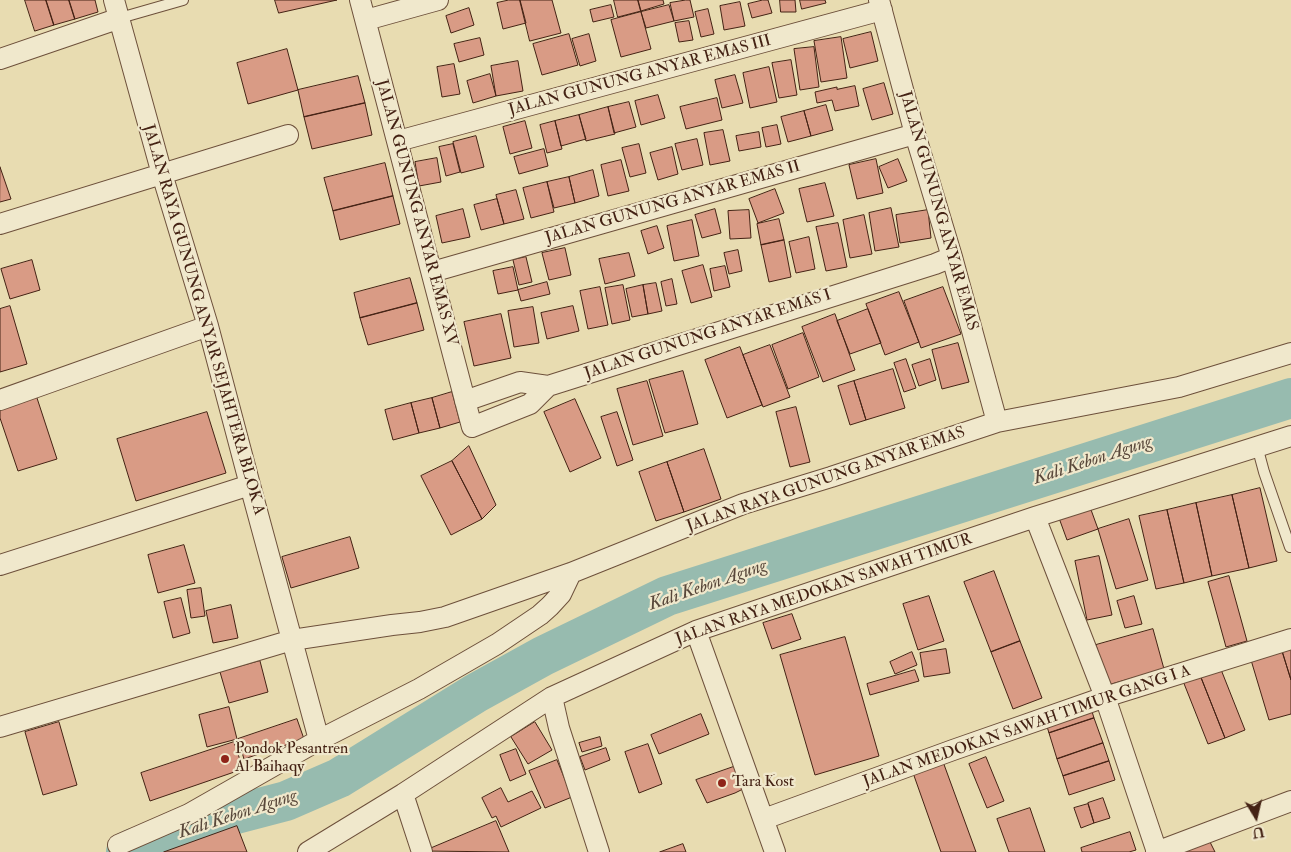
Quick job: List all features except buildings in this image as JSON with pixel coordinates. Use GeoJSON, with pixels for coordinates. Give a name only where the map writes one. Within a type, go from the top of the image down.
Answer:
{"type":"FeatureCollection","features":[{"type":"Feature","properties":{"kind":"street","name":"JALAN GUNUNG ANYAR EMAS XV"},"geometry":{"type":"LineString","coordinates":[[360,0],[472,427]]}},
{"type":"Feature","properties":{"kind":"street"},"geometry":{"type":"LineString","coordinates":[[366,20],[438,0]]}},
{"type":"Feature","properties":{"kind":"street","name":"JALAN GUNUNG ANYAR EMAS"},"geometry":{"type":"LineString","coordinates":[[881,5],[915,134],[952,257],[997,422]]}},
{"type":"Feature","properties":{"kind":"street","name":"JALAN GUNUNG ANYAR EMAS III"},"geometry":{"type":"LineString","coordinates":[[398,141],[881,5]]}},
{"type":"Feature","properties":{"kind":"street"},"geometry":{"type":"LineString","coordinates":[[0,59],[117,9]]}},
{"type":"Feature","properties":{"kind":"street","name":"JALAN RAYA GUNUNG ANYAR SEJAHTERA BLOK A"},"geometry":{"type":"LineString","coordinates":[[117,9],[162,174],[208,326],[319,740]]}},
{"type":"Feature","properties":{"kind":"street","name":"JALAN GUNUNG ANYAR EMAS II"},"geometry":{"type":"LineString","coordinates":[[432,272],[915,134]]}},
{"type":"Feature","properties":{"kind":"street"},"geometry":{"type":"LineString","coordinates":[[0,224],[288,135]]}},
{"type":"Feature","properties":{"kind":"street","name":"JALAN GUNUNG ANYAR EMAS I"},"geometry":{"type":"LineString","coordinates":[[472,427],[530,404],[548,386],[952,257]]}},
{"type":"Feature","properties":{"kind":"street"},"geometry":{"type":"LineString","coordinates":[[0,400],[208,326]]}},
{"type":"Feature","properties":{"kind":"street","name":"JALAN RAYA GUNUNG ANYAR EMAS"},"geometry":{"type":"LineString","coordinates":[[0,727],[292,640],[445,617],[571,573],[743,504],[997,422],[1179,387],[1291,354]]}},
{"type":"Feature","properties":{"kind":"street"},"geometry":{"type":"LineString","coordinates":[[465,401],[520,382],[548,386]]}},
{"type":"Feature","properties":{"kind":"street","name":"JALAN RAYA MEDOKAN SAWAH TIMUR"},"geometry":{"type":"LineString","coordinates":[[308,852],[328,847],[403,794],[552,697],[696,631],[1291,436]]}},
{"type":"Feature","properties":{"kind":"street"},"geometry":{"type":"LineString","coordinates":[[0,565],[250,485]]}},
{"type":"Feature","properties":{"kind":"street"},"geometry":{"type":"LineString","coordinates":[[1036,518],[1105,698],[1157,852],[1291,801]]}},
{"type":"Feature","properties":{"kind":"street"},"geometry":{"type":"LineString","coordinates":[[118,845],[189,814],[319,740],[419,689],[497,644],[550,606],[561,594],[571,573]]}},
{"type":"Feature","properties":{"kind":"street"},"geometry":{"type":"LineString","coordinates":[[696,631],[775,852]]}},
{"type":"Feature","properties":{"kind":"street","name":"JALAN MEDOKAN SAWAH TIMUR GANG I A"},"geometry":{"type":"LineString","coordinates":[[764,819],[953,750],[1105,698],[1291,639]]}},
{"type":"Feature","properties":{"kind":"street"},"geometry":{"type":"LineString","coordinates":[[552,697],[559,728],[599,852]]}},
{"type":"Feature","properties":{"kind":"street"},"geometry":{"type":"LineString","coordinates":[[403,794],[422,852]]}},
{"type":"Feature","properties":{"kind":"lane"},"geometry":{"type":"LineString","coordinates":[[117,9],[183,0]]}},
{"type":"Feature","properties":{"kind":"lane"},"geometry":{"type":"LineString","coordinates":[[1257,446],[1290,547]]}},
{"type":"Feature","properties":{"kind":"waterway","name":"Kali Kebon Agung"},"geometry":{"type":"LineString","coordinates":[[126,852],[225,817],[286,801],[339,778],[476,693],[543,656],[667,596],[1291,398]]}},
{"type":"Feature","properties":{"kind":"place","name":"Pondok Pesantren Al Baihaqy"},"geometry":{"type":"Point","coordinates":[225,759]}},
{"type":"Feature","properties":{"kind":"place","name":"Tara Kost"},"geometry":{"type":"Point","coordinates":[722,783]}}]}
